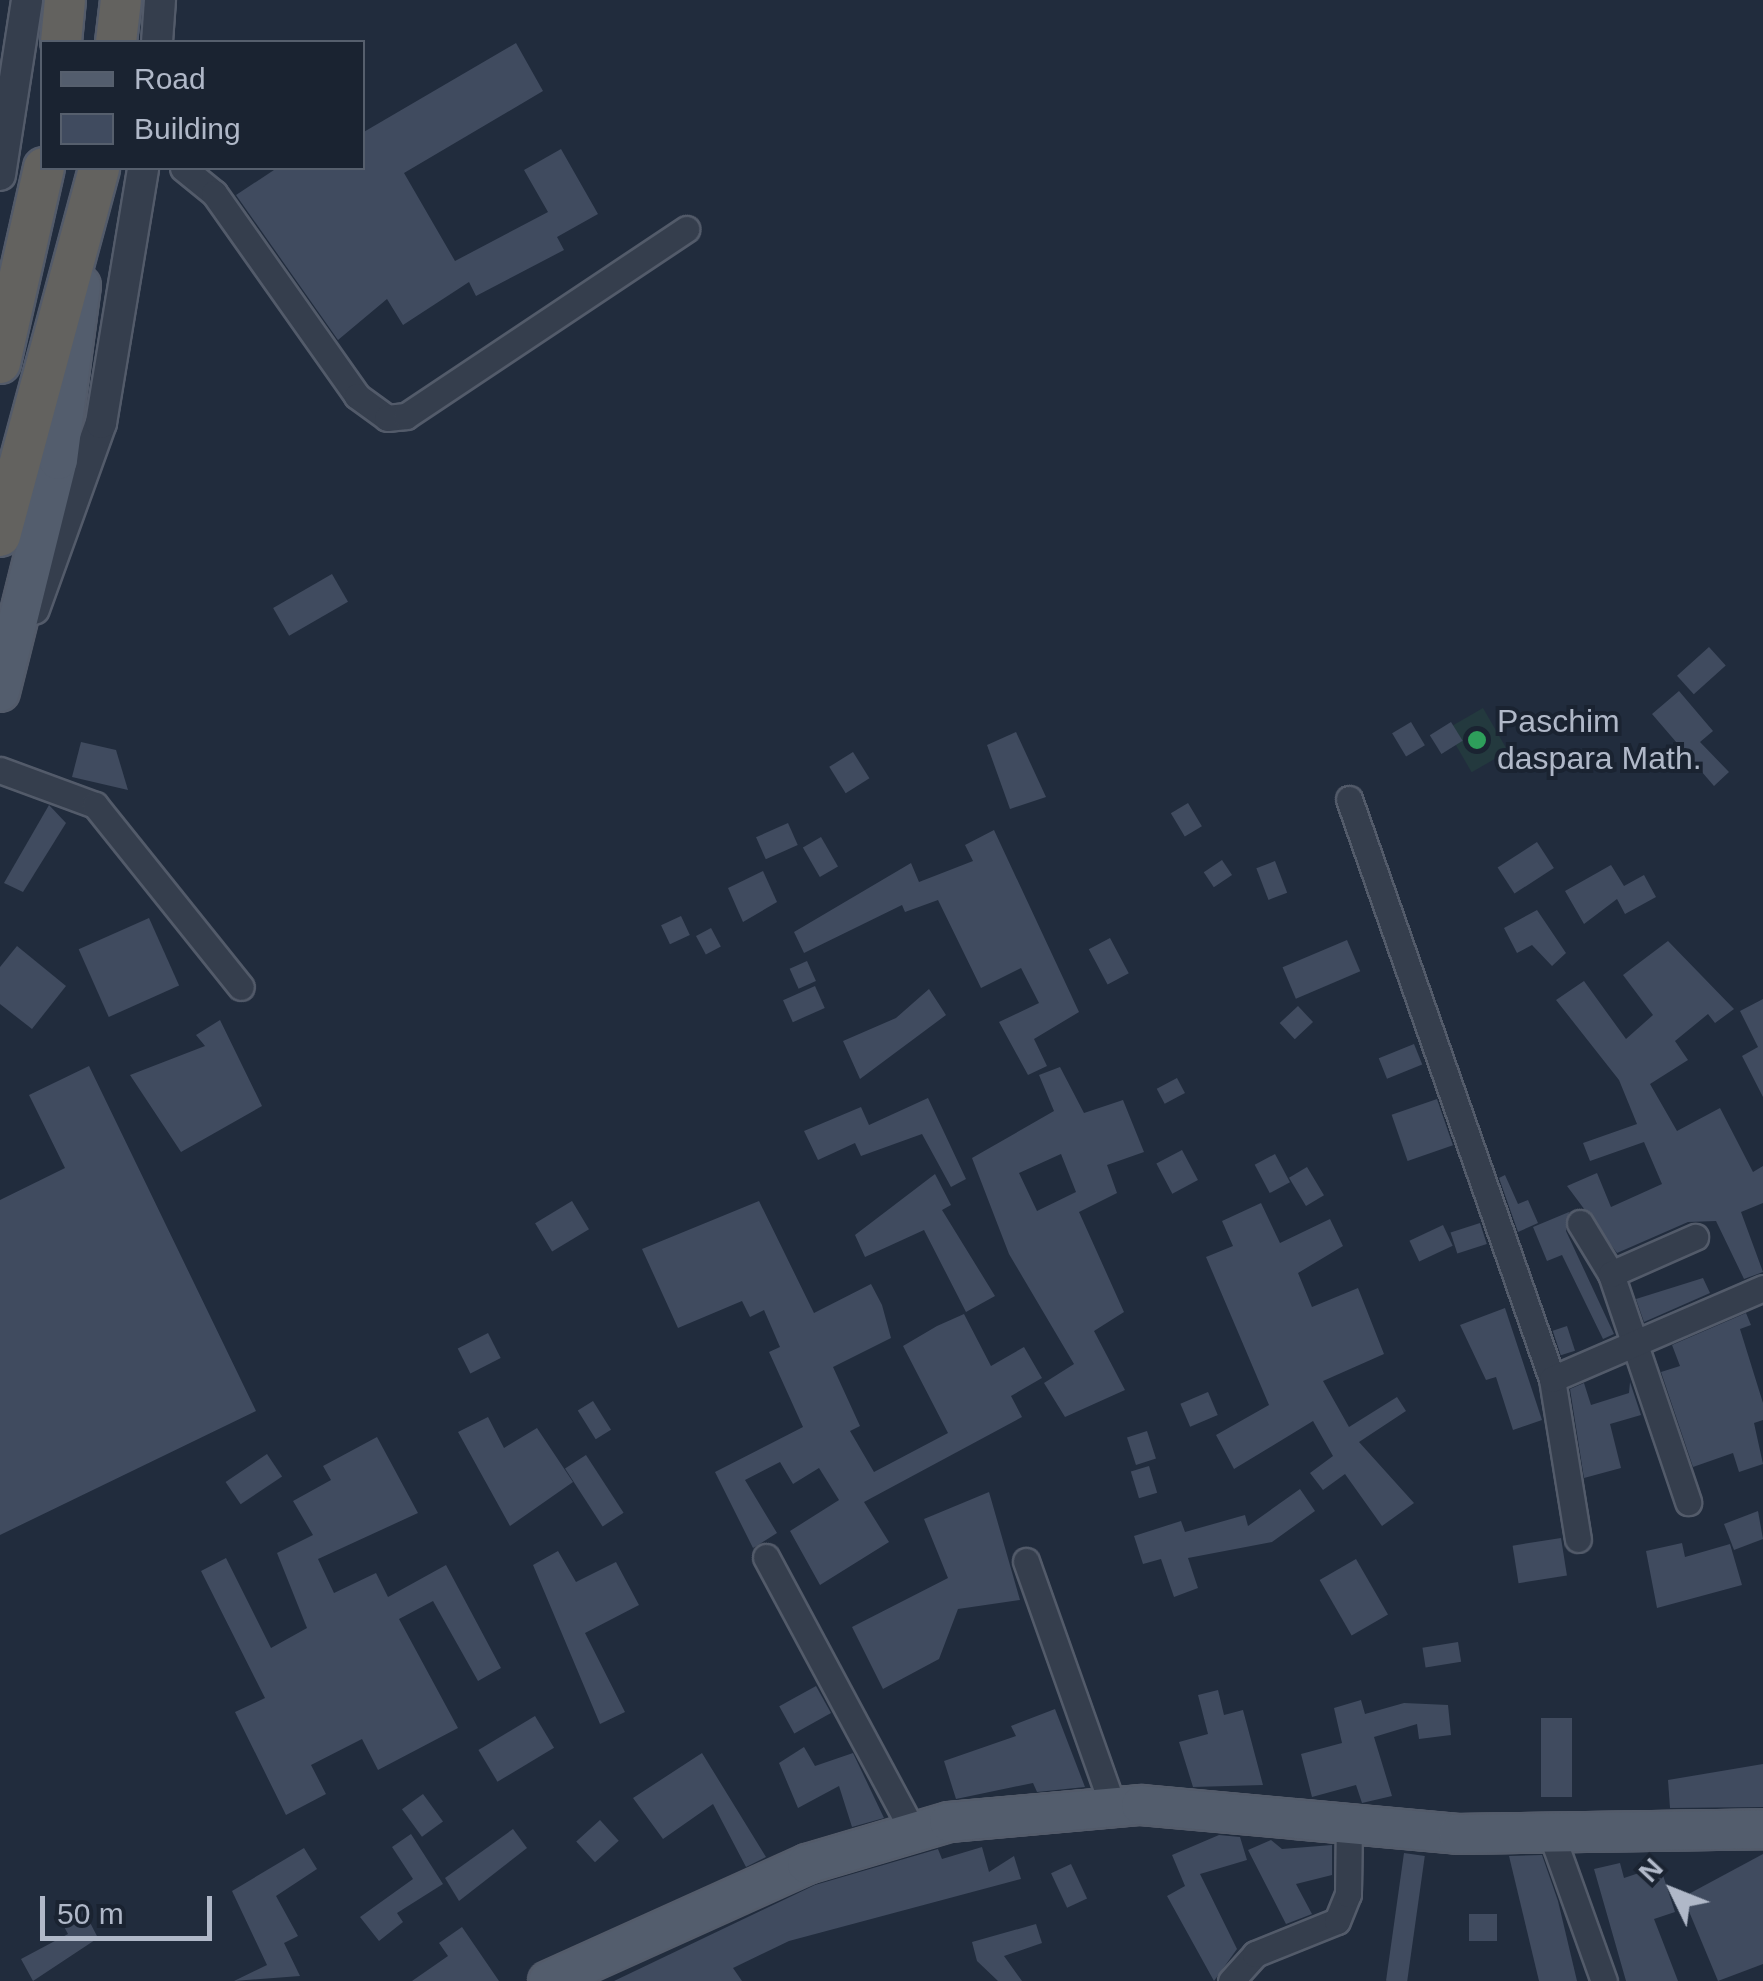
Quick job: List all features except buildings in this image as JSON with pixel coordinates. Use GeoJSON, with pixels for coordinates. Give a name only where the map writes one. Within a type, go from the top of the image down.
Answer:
{"type":"FeatureCollection","features":[{"type":"Feature","properties":{"kind":"highway"},"geometry":{"type":"LineString","coordinates":[[60,40],[65,0]]}},
{"type":"Feature","properties":{"kind":"highway"},"geometry":{"type":"LineString","coordinates":[[116,40],[121,0]]}},
{"type":"Feature","properties":{"kind":"highway"},"geometry":{"type":"LineString","coordinates":[[0,363],[44,170]]}},
{"type":"Feature","properties":{"kind":"highway"},"geometry":{"type":"LineString","coordinates":[[0,536],[86,238],[100,170]]}},
{"type":"Feature","properties":{"kind":"main road"},"geometry":{"type":"LineString","coordinates":[[0,692],[58,460],[86,238]]}},
{"type":"Feature","properties":{"kind":"main road"},"geometry":{"type":"LineString","coordinates":[[548,1981],[807,1864],[914,1833],[1113,1807],[1552,1836],[1763,1829]]}},
{"type":"Feature","properties":{"kind":"street"},"geometry":{"type":"LineString","coordinates":[[0,175],[27,0]]}},
{"type":"Feature","properties":{"kind":"street"},"geometry":{"type":"LineString","coordinates":[[157,40],[160,0]]}},
{"type":"Feature","properties":{"kind":"street"},"geometry":{"type":"LineString","coordinates":[[0,692],[101,423],[143,170]]}},
{"type":"Feature","properties":{"kind":"street"},"geometry":{"type":"LineString","coordinates":[[185,170],[214,193],[356,396],[387,418],[406,416],[686,229]]}},
{"type":"Feature","properties":{"kind":"street"},"geometry":{"type":"LineString","coordinates":[[0,770],[95,806],[241,987]]}},
{"type":"Feature","properties":{"kind":"street"},"geometry":{"type":"LineString","coordinates":[[1349,800],[1552,1379],[1578,1539]]}},
{"type":"Feature","properties":{"kind":"street"},"geometry":{"type":"LineString","coordinates":[[1580,1223],[1611,1274],[1688,1502]]}},
{"type":"Feature","properties":{"kind":"street"},"geometry":{"type":"LineString","coordinates":[[1611,1274],[1695,1237]]}},
{"type":"Feature","properties":{"kind":"street"},"geometry":{"type":"LineString","coordinates":[[1552,1379],[1636,1339],[1763,1288]]}},
{"type":"Feature","properties":{"kind":"street"},"geometry":{"type":"LineString","coordinates":[[766,1556],[914,1833]]}},
{"type":"Feature","properties":{"kind":"street"},"geometry":{"type":"LineString","coordinates":[[1026,1561],[1113,1807]]}},
{"type":"Feature","properties":{"kind":"street"},"geometry":{"type":"LineString","coordinates":[[1231,1981],[1255,1954],[1337,1921],[1348,1894],[1349,1821]]}},
{"type":"Feature","properties":{"kind":"street"},"geometry":{"type":"LineString","coordinates":[[1552,1836],[1604,1981]]}},
{"type":"Feature","properties":{"kind":"green space","name":"Paschim daspara Math."},"geometry":{"type":"Polygon","coordinates":[[[1483,708],[1508,751],[1472,772],[1447,729],[1483,708]]]}},
{"type":"Feature","properties":{"kind":"place","name":"Paschim daspara Math."},"geometry":{"type":"Point","coordinates":[1477,740]}}]}
